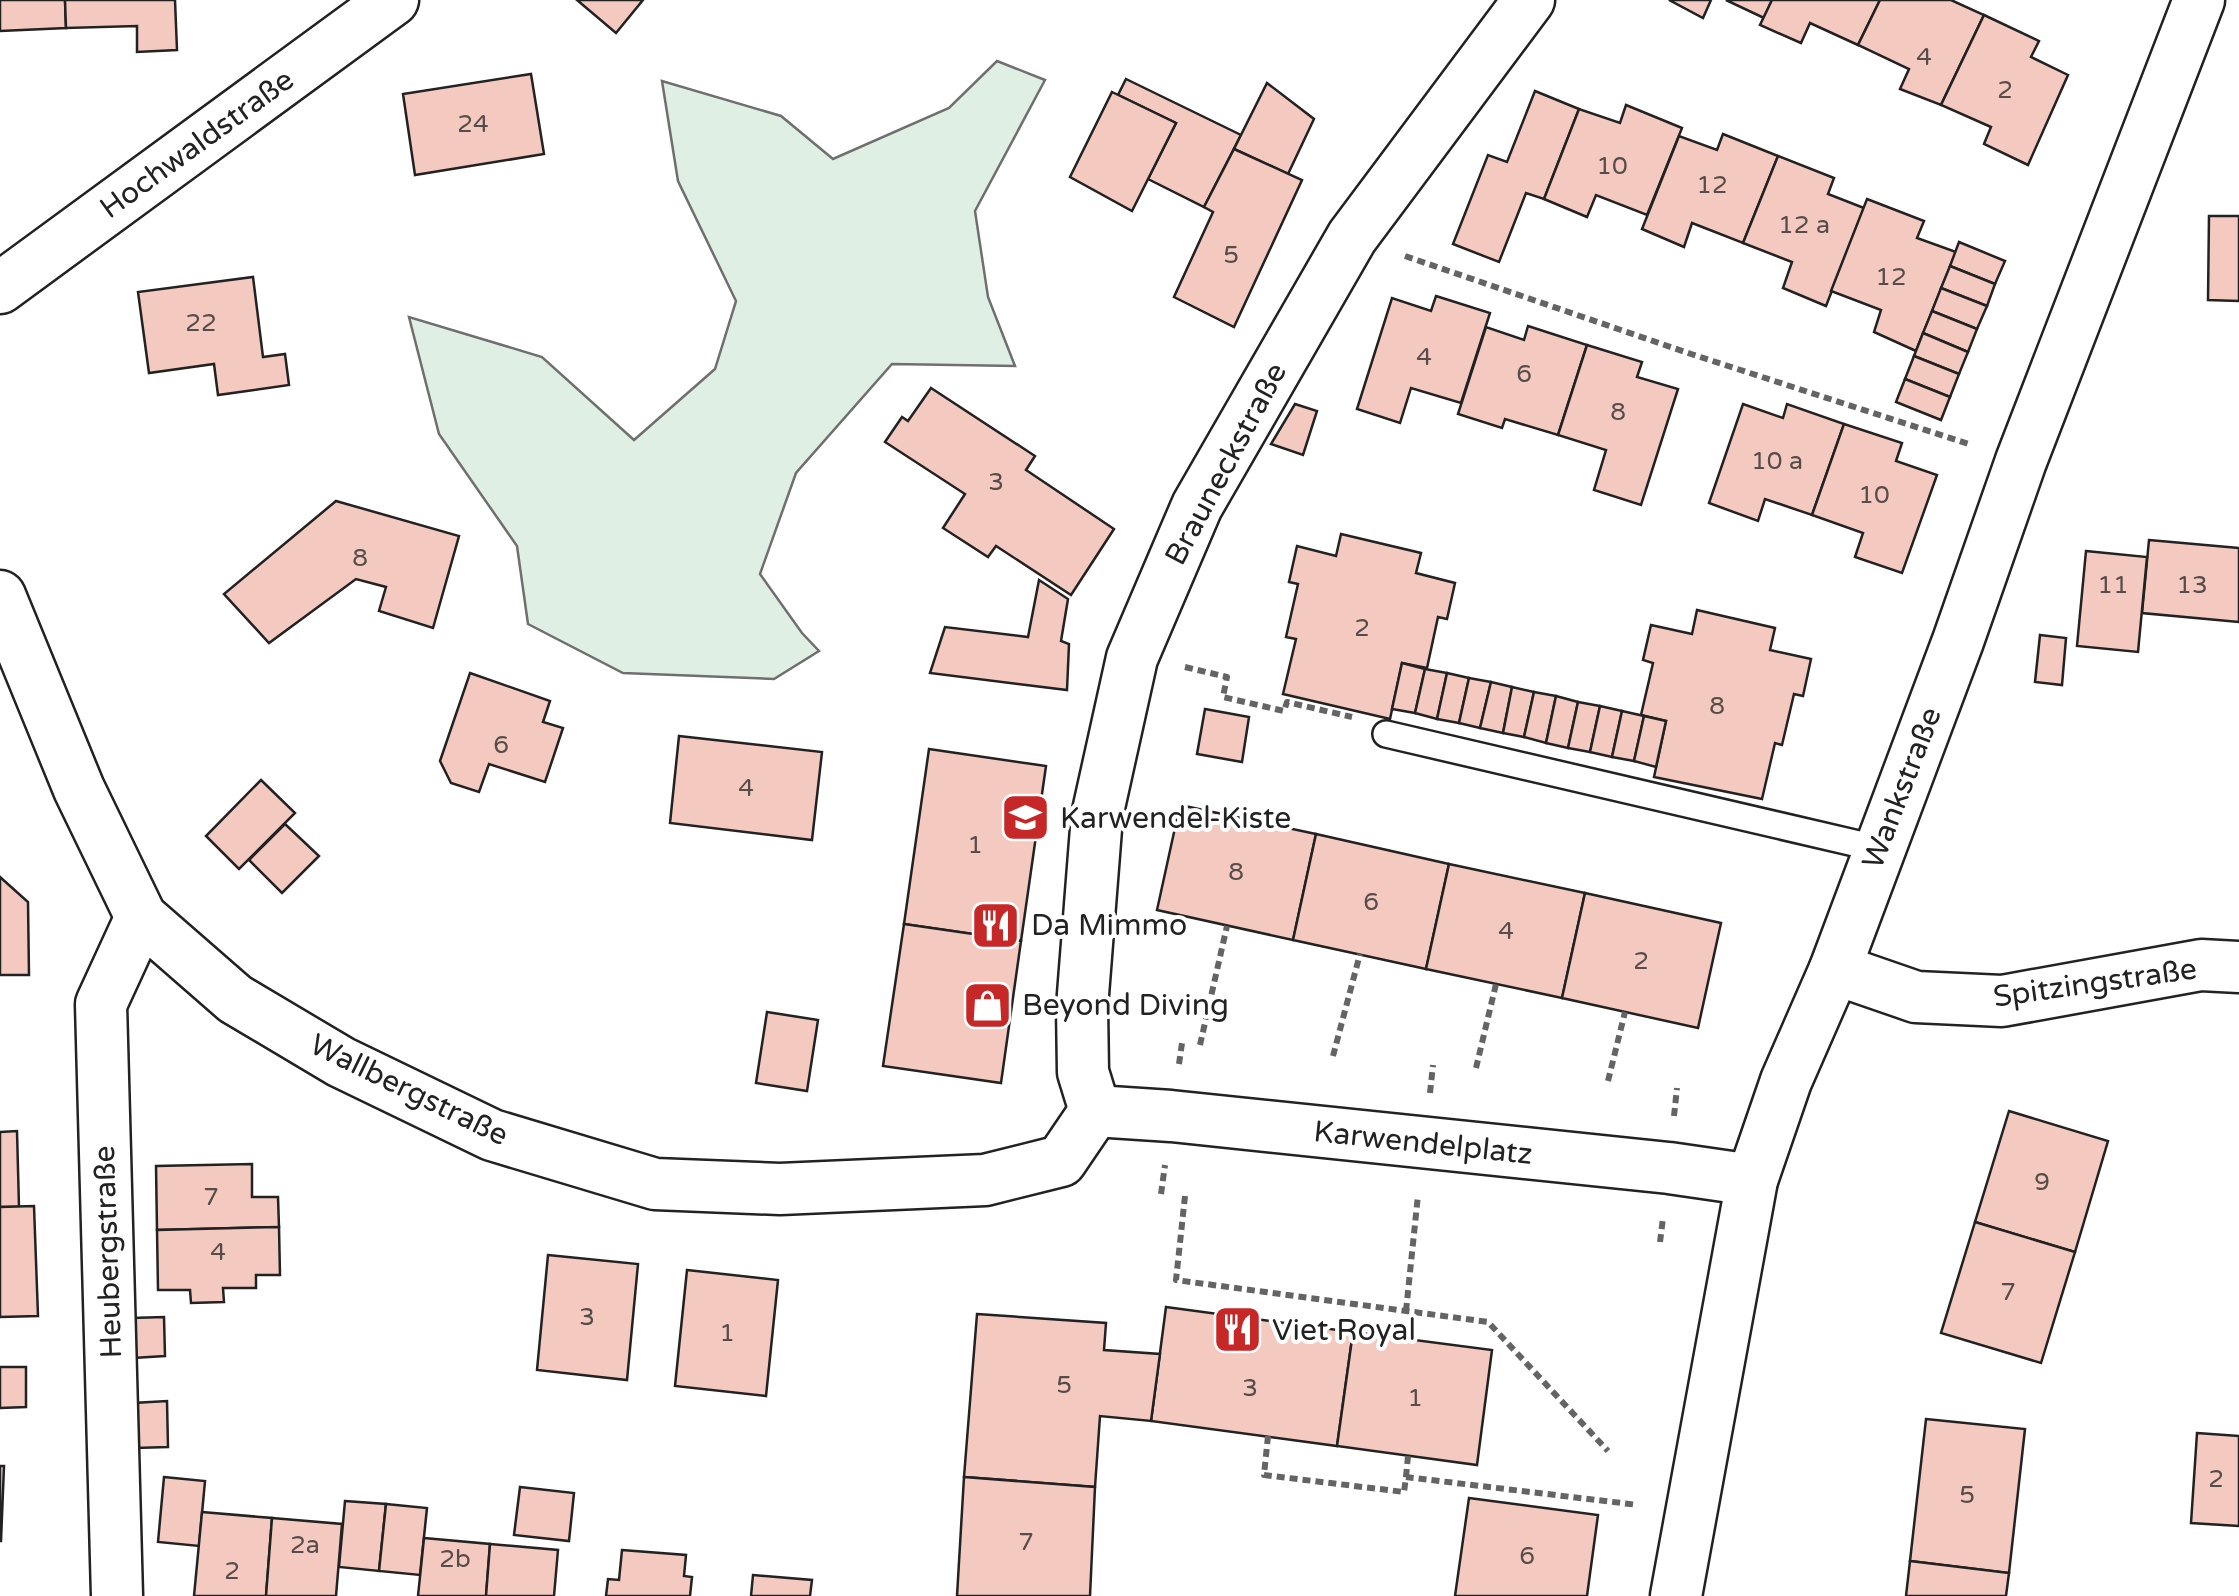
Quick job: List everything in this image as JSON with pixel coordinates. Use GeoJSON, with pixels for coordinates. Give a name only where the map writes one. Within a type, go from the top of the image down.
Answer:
{"type":"FeatureCollection","features":[{"type":"Feature","properties":{"kind":"street","name":"Hochwaldstraße"},"geometry":{"type":"LineString","coordinates":[[0,288],[393,0]]}},
{"type":"Feature","properties":{"kind":"street","name":"Brauneckstraße"},"geometry":{"type":"LineString","coordinates":[[1095,1112],[1083,1072],[1082,1006],[1097,816],[1132,658],[1197,506],[1352,237],[1529,0]]}},
{"type":"Feature","properties":{"kind":"street","name":"Wankstraße"},"geometry":{"type":"LineString","coordinates":[[1676,1596],[1752,1180],[1786,1080],[1835,969],[2021,461],[2199,0]]}},
{"type":"Feature","properties":{"kind":"street","name":"Wallbergstraße"},"geometry":{"type":"LineString","coordinates":[[0,596],[80,790],[142,917],[235,1000],[340,1062],[492,1135],[655,1184],[780,1190],[984,1180],[1061,1161],[1095,1112]]}},
{"type":"Feature","properties":{"kind":"street","name":"Heubergstraße"},"geometry":{"type":"LineString","coordinates":[[118,1596],[101,1004],[142,917]]}},
{"type":"Feature","properties":{"kind":"street","name":"Spitzingstraße"},"geometry":{"type":"LineString","coordinates":[[1835,969],[1916,997],[2002,1001],[2201,966],[2239,966]]}},
{"type":"Feature","properties":{"kind":"street","name":"Karwendelplatz"},"geometry":{"type":"LineString","coordinates":[[1095,1112],[1172,1116],[1752,1180]]}},
{"type":"Feature","properties":{"kind":"lane"},"geometry":{"type":"LineString","coordinates":[[1386,734],[1880,849]]}},
{"type":"Feature","properties":{"kind":"path"},"geometry":{"type":"LineString","coordinates":[[1352,237],[1690,354],[2021,461]]}},
{"type":"Feature","properties":{"kind":"path"},"geometry":{"type":"LineString","coordinates":[[1223,696],[1284,712],[1286,702],[1305,706],[1380,724],[1386,734]]}},
{"type":"Feature","properties":{"kind":"path"},"geometry":{"type":"LineString","coordinates":[[1200,1045],[1227,926]]}},
{"type":"Feature","properties":{"kind":"path"},"geometry":{"type":"LineString","coordinates":[[1333,1056],[1360,954]]}},
{"type":"Feature","properties":{"kind":"path"},"geometry":{"type":"LineString","coordinates":[[1476,1068],[1496,984]]}},
{"type":"Feature","properties":{"kind":"path"},"geometry":{"type":"LineString","coordinates":[[1608,1081],[1625,1012]]}},
{"type":"Feature","properties":{"kind":"path"},"geometry":{"type":"LineString","coordinates":[[1186,1196],[1176,1280],[1488,1322],[1608,1451]]}},
{"type":"Feature","properties":{"kind":"path"},"geometry":{"type":"LineString","coordinates":[[1406,1310],[1416,1217]]}},
{"type":"Feature","properties":{"kind":"path"},"geometry":{"type":"LineString","coordinates":[[1268,1436],[1264,1475],[1404,1492],[1408,1456]]}},
{"type":"Feature","properties":{"kind":"path"},"geometry":{"type":"LineString","coordinates":[[1406,1478],[1692,1511]]}},
{"type":"Feature","properties":{"kind":"green space"},"geometry":{"type":"Polygon","coordinates":[[[997,61],[1045,80],[975,211],[988,297],[1015,366],[892,364],[796,473],[760,574],[819,651],[774,679],[623,673],[528,624],[517,546],[439,434],[409,317],[542,357],[634,440],[715,369],[736,301],[678,181],[662,81],[781,116],[833,159],[949,108],[997,61]]]}},
{"type":"Feature","properties":{"kind":"building"},"geometry":{"type":"Polygon","coordinates":[[[0,0],[65,0],[66,28],[0,31],[0,0]]]}},
{"type":"Feature","properties":{"kind":"building"},"geometry":{"type":"Polygon","coordinates":[[[65,0],[175,0],[177,50],[137,52],[137,26],[66,28],[65,0]]]}},
{"type":"Feature","properties":{"kind":"building"},"geometry":{"type":"Polygon","coordinates":[[[577,0],[643,0],[616,33],[577,0]]]}},
{"type":"Feature","properties":{"kind":"building"},"geometry":{"type":"Polygon","coordinates":[[[1669,0],[1711,0],[1703,18],[1669,0]]]}},
{"type":"Feature","properties":{"kind":"building"},"geometry":{"type":"Polygon","coordinates":[[[1726,0],[1772,0],[1764,18],[1726,0]]]}},
{"type":"Feature","properties":{"kind":"building"},"geometry":{"type":"Polygon","coordinates":[[[1772,0],[1880,0],[1858,45],[1810,23],[1801,43],[1760,25],[1772,0]]]}},
{"type":"Feature","properties":{"kind":"building"},"geometry":{"type":"Polygon","coordinates":[[[1880,0],[1951,0],[1984,15],[1941,105],[1900,89],[1909,69],[1858,45],[1880,0]]]}},
{"type":"Feature","properties":{"kind":"building"},"geometry":{"type":"Polygon","coordinates":[[[1984,15],[2039,41],[2031,57],[2068,75],[2028,165],[1984,144],[1991,127],[1941,105],[1984,15]]]}},
{"type":"Feature","properties":{"kind":"building"},"geometry":{"type":"Polygon","coordinates":[[[531,74],[544,154],[415,175],[403,94],[531,74]]]}},
{"type":"Feature","properties":{"kind":"building"},"geometry":{"type":"Polygon","coordinates":[[[1126,79],[1241,135],[1204,207],[1148,179],[1176,123],[1118,95],[1126,79]]]}},
{"type":"Feature","properties":{"kind":"building"},"geometry":{"type":"Polygon","coordinates":[[[1267,83],[1314,119],[1288,174],[1234,149],[1267,83]]]}},
{"type":"Feature","properties":{"kind":"building"},"geometry":{"type":"Polygon","coordinates":[[[1535,91],[1579,109],[1544,199],[1526,193],[1499,262],[1453,244],[1488,155],[1507,162],[1535,91]]]}},
{"type":"Feature","properties":{"kind":"building"},"geometry":{"type":"Polygon","coordinates":[[[1112,92],[1176,123],[1132,211],[1070,177],[1112,92]]]}},
{"type":"Feature","properties":{"kind":"building"},"geometry":{"type":"Polygon","coordinates":[[[1626,105],[1682,128],[1647,215],[1596,195],[1587,217],[1544,199],[1579,109],[1620,123],[1626,105]]]}},
{"type":"Feature","properties":{"kind":"building"},"geometry":{"type":"Polygon","coordinates":[[[1723,134],[1778,156],[1743,243],[1692,223],[1684,247],[1642,229],[1679,136],[1717,150],[1723,134]]]}},
{"type":"Feature","properties":{"kind":"building"},"geometry":{"type":"Polygon","coordinates":[[[1234,149],[1302,180],[1234,327],[1174,297],[1213,212],[1204,207],[1234,149]]]}},
{"type":"Feature","properties":{"kind":"building"},"geometry":{"type":"Polygon","coordinates":[[[1778,156],[1834,178],[1828,194],[1864,208],[1826,306],[1783,288],[1792,262],[1743,243],[1778,156]]]}},
{"type":"Feature","properties":{"kind":"building"},"geometry":{"type":"Polygon","coordinates":[[[1867,199],[1924,221],[1917,238],[1956,252],[1916,351],[1874,332],[1881,310],[1831,291],[1867,199]]]}},
{"type":"Feature","properties":{"kind":"building"},"geometry":{"type":"Polygon","coordinates":[[[2209,216],[2239,216],[2239,301],[2208,300],[2209,216]]]}},
{"type":"Feature","properties":{"kind":"building"},"geometry":{"type":"Polygon","coordinates":[[[1959,242],[2005,261],[1995,284],[1950,266],[1959,242]]]}},
{"type":"Feature","properties":{"kind":"building"},"geometry":{"type":"Polygon","coordinates":[[[1950,266],[1995,284],[1987,306],[1941,288],[1950,266]]]}},
{"type":"Feature","properties":{"kind":"building"},"geometry":{"type":"Polygon","coordinates":[[[253,277],[263,357],[285,354],[289,385],[218,395],[214,364],[149,373],[138,292],[253,277]]]}},
{"type":"Feature","properties":{"kind":"building"},"geometry":{"type":"Polygon","coordinates":[[[1941,288],[1987,306],[1977,329],[1932,311],[1941,288]]]}},
{"type":"Feature","properties":{"kind":"building"},"geometry":{"type":"Polygon","coordinates":[[[1436,296],[1490,313],[1461,403],[1411,388],[1400,423],[1357,409],[1392,298],[1431,311],[1436,296]]]}},
{"type":"Feature","properties":{"kind":"building"},"geometry":{"type":"Polygon","coordinates":[[[1932,311],[1977,329],[1968,352],[1923,333],[1932,311]]]}},
{"type":"Feature","properties":{"kind":"building"},"geometry":{"type":"Polygon","coordinates":[[[1528,326],[1587,345],[1558,435],[1505,419],[1502,428],[1458,414],[1486,327],[1524,340],[1528,326]]]}},
{"type":"Feature","properties":{"kind":"building"},"geometry":{"type":"Polygon","coordinates":[[[1923,333],[1968,352],[1959,374],[1914,356],[1923,333]]]}},
{"type":"Feature","properties":{"kind":"building"},"geometry":{"type":"Polygon","coordinates":[[[1587,345],[1642,362],[1637,377],[1678,389],[1641,505],[1594,490],[1606,450],[1558,435],[1587,345]]]}},
{"type":"Feature","properties":{"kind":"building"},"geometry":{"type":"Polygon","coordinates":[[[1914,356],[1959,374],[1950,397],[1905,379],[1914,356]]]}},
{"type":"Feature","properties":{"kind":"building"},"geometry":{"type":"Polygon","coordinates":[[[1905,379],[1950,397],[1941,420],[1896,402],[1905,379]]]}},
{"type":"Feature","properties":{"kind":"building"},"geometry":{"type":"Polygon","coordinates":[[[931,388],[1035,456],[1026,470],[1114,529],[1071,595],[996,546],[988,557],[943,528],[965,494],[885,442],[902,417],[908,421],[931,388]]]}},
{"type":"Feature","properties":{"kind":"building"},"geometry":{"type":"Polygon","coordinates":[[[1295,404],[1317,411],[1303,455],[1271,444],[1295,404]]]}},
{"type":"Feature","properties":{"kind":"building"},"geometry":{"type":"Polygon","coordinates":[[[1743,404],[1783,418],[1787,404],[1844,424],[1812,515],[1765,499],[1758,521],[1709,503],[1743,404]]]}},
{"type":"Feature","properties":{"kind":"building"},"geometry":{"type":"Polygon","coordinates":[[[1844,424],[1902,443],[1896,461],[1937,475],[1902,573],[1855,557],[1863,533],[1812,515],[1844,424]]]}},
{"type":"Feature","properties":{"kind":"building"},"geometry":{"type":"Polygon","coordinates":[[[336,501],[459,536],[433,628],[379,611],[386,587],[356,579],[269,643],[224,594],[336,501]]]}},
{"type":"Feature","properties":{"kind":"building"},"geometry":{"type":"Polygon","coordinates":[[[1341,534],[1421,553],[1416,573],[1455,583],[1447,619],[1438,617],[1427,668],[1402,663],[1390,719],[1283,694],[1296,639],[1286,637],[1298,584],[1289,582],[1297,546],[1336,556],[1341,534]]]}},
{"type":"Feature","properties":{"kind":"building"},"geometry":{"type":"Polygon","coordinates":[[[2149,540],[2239,548],[2239,622],[2142,613],[2149,540]]]}},
{"type":"Feature","properties":{"kind":"building"},"geometry":{"type":"Polygon","coordinates":[[[2086,551],[2147,557],[2138,652],[2077,646],[2086,551]]]}},
{"type":"Feature","properties":{"kind":"building"},"geometry":{"type":"Polygon","coordinates":[[[1039,580],[1068,599],[1061,641],[1069,644],[1067,690],[930,673],[945,627],[1028,637],[1039,580]]]}},
{"type":"Feature","properties":{"kind":"building"},"geometry":{"type":"Polygon","coordinates":[[[1697,610],[1775,628],[1770,650],[1811,659],[1803,696],[1794,694],[1782,745],[1775,743],[1762,799],[1654,777],[1666,721],[1641,715],[1653,663],[1643,660],[1651,625],[1692,634],[1697,610]]]}},
{"type":"Feature","properties":{"kind":"building"},"geometry":{"type":"Polygon","coordinates":[[[2040,635],[2066,638],[2062,685],[2035,682],[2040,635]]]}},
{"type":"Feature","properties":{"kind":"building"},"geometry":{"type":"Polygon","coordinates":[[[1402,663],[1425,669],[1415,713],[1392,709],[1402,663]]]}},
{"type":"Feature","properties":{"kind":"building"},"geometry":{"type":"Polygon","coordinates":[[[1425,669],[1447,673],[1437,719],[1415,713],[1425,669]]]}},
{"type":"Feature","properties":{"kind":"building"},"geometry":{"type":"Polygon","coordinates":[[[470,673],[550,701],[543,722],[563,728],[545,782],[489,764],[479,792],[451,783],[440,761],[470,673]]]}},
{"type":"Feature","properties":{"kind":"building"},"geometry":{"type":"Polygon","coordinates":[[[1447,673],[1469,678],[1459,723],[1437,719],[1447,673]]]}},
{"type":"Feature","properties":{"kind":"building"},"geometry":{"type":"Polygon","coordinates":[[[1469,678],[1491,682],[1480,728],[1459,723],[1469,678]]]}},
{"type":"Feature","properties":{"kind":"building"},"geometry":{"type":"Polygon","coordinates":[[[1491,682],[1512,687],[1503,733],[1480,728],[1491,682]]]}},
{"type":"Feature","properties":{"kind":"building"},"geometry":{"type":"Polygon","coordinates":[[[1512,687],[1534,692],[1524,737],[1503,733],[1512,687]]]}},
{"type":"Feature","properties":{"kind":"building"},"geometry":{"type":"Polygon","coordinates":[[[1534,692],[1556,696],[1546,743],[1524,737],[1534,692]]]}},
{"type":"Feature","properties":{"kind":"building"},"geometry":{"type":"Polygon","coordinates":[[[1556,696],[1578,702],[1568,748],[1546,743],[1556,696]]]}},
{"type":"Feature","properties":{"kind":"building"},"geometry":{"type":"Polygon","coordinates":[[[1578,702],[1600,706],[1590,752],[1568,748],[1578,702]]]}},
{"type":"Feature","properties":{"kind":"building"},"geometry":{"type":"Polygon","coordinates":[[[1600,706],[1622,711],[1612,757],[1590,752],[1600,706]]]}},
{"type":"Feature","properties":{"kind":"building"},"geometry":{"type":"Polygon","coordinates":[[[1205,709],[1249,717],[1242,762],[1197,754],[1205,709]]]}},
{"type":"Feature","properties":{"kind":"building"},"geometry":{"type":"Polygon","coordinates":[[[1622,711],[1644,716],[1634,761],[1612,757],[1622,711]]]}},
{"type":"Feature","properties":{"kind":"building"},"geometry":{"type":"Polygon","coordinates":[[[1644,716],[1666,721],[1656,767],[1634,761],[1644,716]]]}},
{"type":"Feature","properties":{"kind":"building"},"geometry":{"type":"Polygon","coordinates":[[[679,736],[822,752],[812,840],[670,823],[679,736]]]}},
{"type":"Feature","properties":{"kind":"building"},"geometry":{"type":"Polygon","coordinates":[[[929,749],[1046,766],[1021,941],[904,924],[929,749]]]}},
{"type":"Feature","properties":{"kind":"building"},"geometry":{"type":"Polygon","coordinates":[[[261,780],[295,813],[239,869],[206,836],[261,780]]]}},
{"type":"Feature","properties":{"kind":"building"},"geometry":{"type":"Polygon","coordinates":[[[1180,805],[1316,834],[1293,940],[1157,910],[1180,805]]]}},
{"type":"Feature","properties":{"kind":"building"},"geometry":{"type":"Polygon","coordinates":[[[285,824],[319,856],[282,893],[249,860],[285,824]]]}},
{"type":"Feature","properties":{"kind":"building"},"geometry":{"type":"Polygon","coordinates":[[[1316,834],[1449,864],[1426,969],[1293,940],[1316,834]]]}},
{"type":"Feature","properties":{"kind":"building"},"geometry":{"type":"Polygon","coordinates":[[[1449,864],[1585,893],[1562,998],[1426,969],[1449,864]]]}},
{"type":"Feature","properties":{"kind":"building"},"geometry":{"type":"Polygon","coordinates":[[[0,877],[28,902],[29,975],[0,975],[0,877]]]}},
{"type":"Feature","properties":{"kind":"building"},"geometry":{"type":"Polygon","coordinates":[[[1585,893],[1721,923],[1698,1028],[1562,998],[1585,893]]]}},
{"type":"Feature","properties":{"kind":"building"},"geometry":{"type":"Polygon","coordinates":[[[904,924],[1021,941],[1001,1083],[883,1066],[904,924]]]}},
{"type":"Feature","properties":{"kind":"building"},"geometry":{"type":"Polygon","coordinates":[[[767,1012],[818,1020],[807,1091],[756,1083],[767,1012]]]}},
{"type":"Feature","properties":{"kind":"building"},"geometry":{"type":"Polygon","coordinates":[[[2009,1111],[2108,1141],[2075,1252],[1975,1222],[2009,1111]]]}},
{"type":"Feature","properties":{"kind":"building"},"geometry":{"type":"Polygon","coordinates":[[[17,1131],[19,1207],[0,1207],[0,1132],[17,1131]]]}},
{"type":"Feature","properties":{"kind":"building"},"geometry":{"type":"Polygon","coordinates":[[[252,1164],[252,1197],[278,1197],[279,1227],[157,1230],[156,1166],[252,1164]]]}},
{"type":"Feature","properties":{"kind":"building"},"geometry":{"type":"Polygon","coordinates":[[[34,1206],[38,1316],[0,1317],[0,1207],[34,1206]]]}},
{"type":"Feature","properties":{"kind":"building"},"geometry":{"type":"Polygon","coordinates":[[[1975,1222],[2075,1252],[2041,1363],[1941,1333],[1975,1222]]]}},
{"type":"Feature","properties":{"kind":"building"},"geometry":{"type":"Polygon","coordinates":[[[279,1227],[280,1275],[256,1275],[256,1288],[223,1288],[224,1302],[191,1303],[190,1290],[158,1290],[157,1230],[279,1227]]]}},
{"type":"Feature","properties":{"kind":"building"},"geometry":{"type":"Polygon","coordinates":[[[548,1255],[638,1264],[627,1380],[537,1370],[548,1255]]]}},
{"type":"Feature","properties":{"kind":"building"},"geometry":{"type":"Polygon","coordinates":[[[687,1270],[778,1280],[766,1396],[675,1386],[687,1270]]]}},
{"type":"Feature","properties":{"kind":"building"},"geometry":{"type":"Polygon","coordinates":[[[1166,1307],[1353,1332],[1337,1446],[1151,1421],[1166,1307]]]}},
{"type":"Feature","properties":{"kind":"building"},"geometry":{"type":"Polygon","coordinates":[[[977,1314],[1106,1323],[1104,1350],[1160,1354],[1151,1421],[1100,1416],[1095,1487],[964,1477],[977,1314]]]}},
{"type":"Feature","properties":{"kind":"building"},"geometry":{"type":"Polygon","coordinates":[[[164,1317],[165,1356],[133,1358],[131,1318],[164,1317]]]}},
{"type":"Feature","properties":{"kind":"building"},"geometry":{"type":"Polygon","coordinates":[[[1353,1332],[1492,1350],[1477,1465],[1337,1446],[1353,1332]]]}},
{"type":"Feature","properties":{"kind":"building"},"geometry":{"type":"Polygon","coordinates":[[[0,1367],[26,1367],[26,1407],[0,1408],[0,1367]]]}},
{"type":"Feature","properties":{"kind":"building"},"geometry":{"type":"Polygon","coordinates":[[[167,1401],[168,1447],[135,1448],[133,1403],[167,1401]]]}},
{"type":"Feature","properties":{"kind":"building"},"geometry":{"type":"Polygon","coordinates":[[[1926,1419],[2025,1429],[2009,1573],[1910,1561],[1926,1419]]]}},
{"type":"Feature","properties":{"kind":"building"},"geometry":{"type":"Polygon","coordinates":[[[2197,1433],[2239,1436],[2239,1526],[2191,1523],[2197,1433]]]}},
{"type":"Feature","properties":{"kind":"building"},"geometry":{"type":"Polygon","coordinates":[[[0,1466],[4,1466],[1,1541],[0,1541],[0,1466]]]}},
{"type":"Feature","properties":{"kind":"building"},"geometry":{"type":"Polygon","coordinates":[[[164,1477],[205,1481],[199,1546],[158,1542],[164,1477]]]}},
{"type":"Feature","properties":{"kind":"building"},"geometry":{"type":"Polygon","coordinates":[[[964,1477],[1095,1487],[1090,1596],[957,1596],[964,1477]]]}},
{"type":"Feature","properties":{"kind":"building"},"geometry":{"type":"Polygon","coordinates":[[[520,1487],[574,1493],[569,1541],[514,1535],[520,1487]]]}},
{"type":"Feature","properties":{"kind":"building"},"geometry":{"type":"Polygon","coordinates":[[[1469,1498],[1598,1515],[1587,1596],[1455,1596],[1469,1498]]]}},
{"type":"Feature","properties":{"kind":"building"},"geometry":{"type":"Polygon","coordinates":[[[345,1501],[386,1504],[379,1571],[339,1567],[345,1501]]]}},
{"type":"Feature","properties":{"kind":"building"},"geometry":{"type":"Polygon","coordinates":[[[386,1504],[427,1508],[420,1575],[379,1571],[386,1504]]]}},
{"type":"Feature","properties":{"kind":"building"},"geometry":{"type":"Polygon","coordinates":[[[202,1512],[272,1518],[266,1596],[194,1596],[202,1512]]]}},
{"type":"Feature","properties":{"kind":"building"},"geometry":{"type":"Polygon","coordinates":[[[272,1518],[342,1524],[336,1596],[266,1596],[272,1518]]]}},
{"type":"Feature","properties":{"kind":"building"},"geometry":{"type":"Polygon","coordinates":[[[424,1538],[490,1544],[486,1596],[418,1596],[424,1538]]]}},
{"type":"Feature","properties":{"kind":"building"},"geometry":{"type":"Polygon","coordinates":[[[490,1544],[558,1550],[554,1596],[486,1596],[490,1544]]]}},
{"type":"Feature","properties":{"kind":"building"},"geometry":{"type":"Polygon","coordinates":[[[622,1550],[686,1555],[684,1576],[692,1577],[690,1596],[606,1596],[608,1579],[619,1580],[622,1550]]]}},
{"type":"Feature","properties":{"kind":"building"},"geometry":{"type":"Polygon","coordinates":[[[1910,1561],[2009,1573],[2006,1596],[1906,1596],[1910,1561]]]}},
{"type":"Feature","properties":{"kind":"building"},"geometry":{"type":"Polygon","coordinates":[[[753,1575],[812,1580],[810,1596],[751,1596],[753,1575]]]}},
{"type":"Feature","properties":{"kind":"place","name":"Karwendel-Kiste"},"geometry":{"type":"Point","coordinates":[1025,818]}},
{"type":"Feature","properties":{"kind":"place","name":"Da Mimmo"},"geometry":{"type":"Point","coordinates":[996,925]}},
{"type":"Feature","properties":{"kind":"place","name":"Beyond Diving"},"geometry":{"type":"Point","coordinates":[987,1005]}},
{"type":"Feature","properties":{"kind":"place","name":"Viet Royal"},"geometry":{"type":"Point","coordinates":[1237,1330]}}]}
